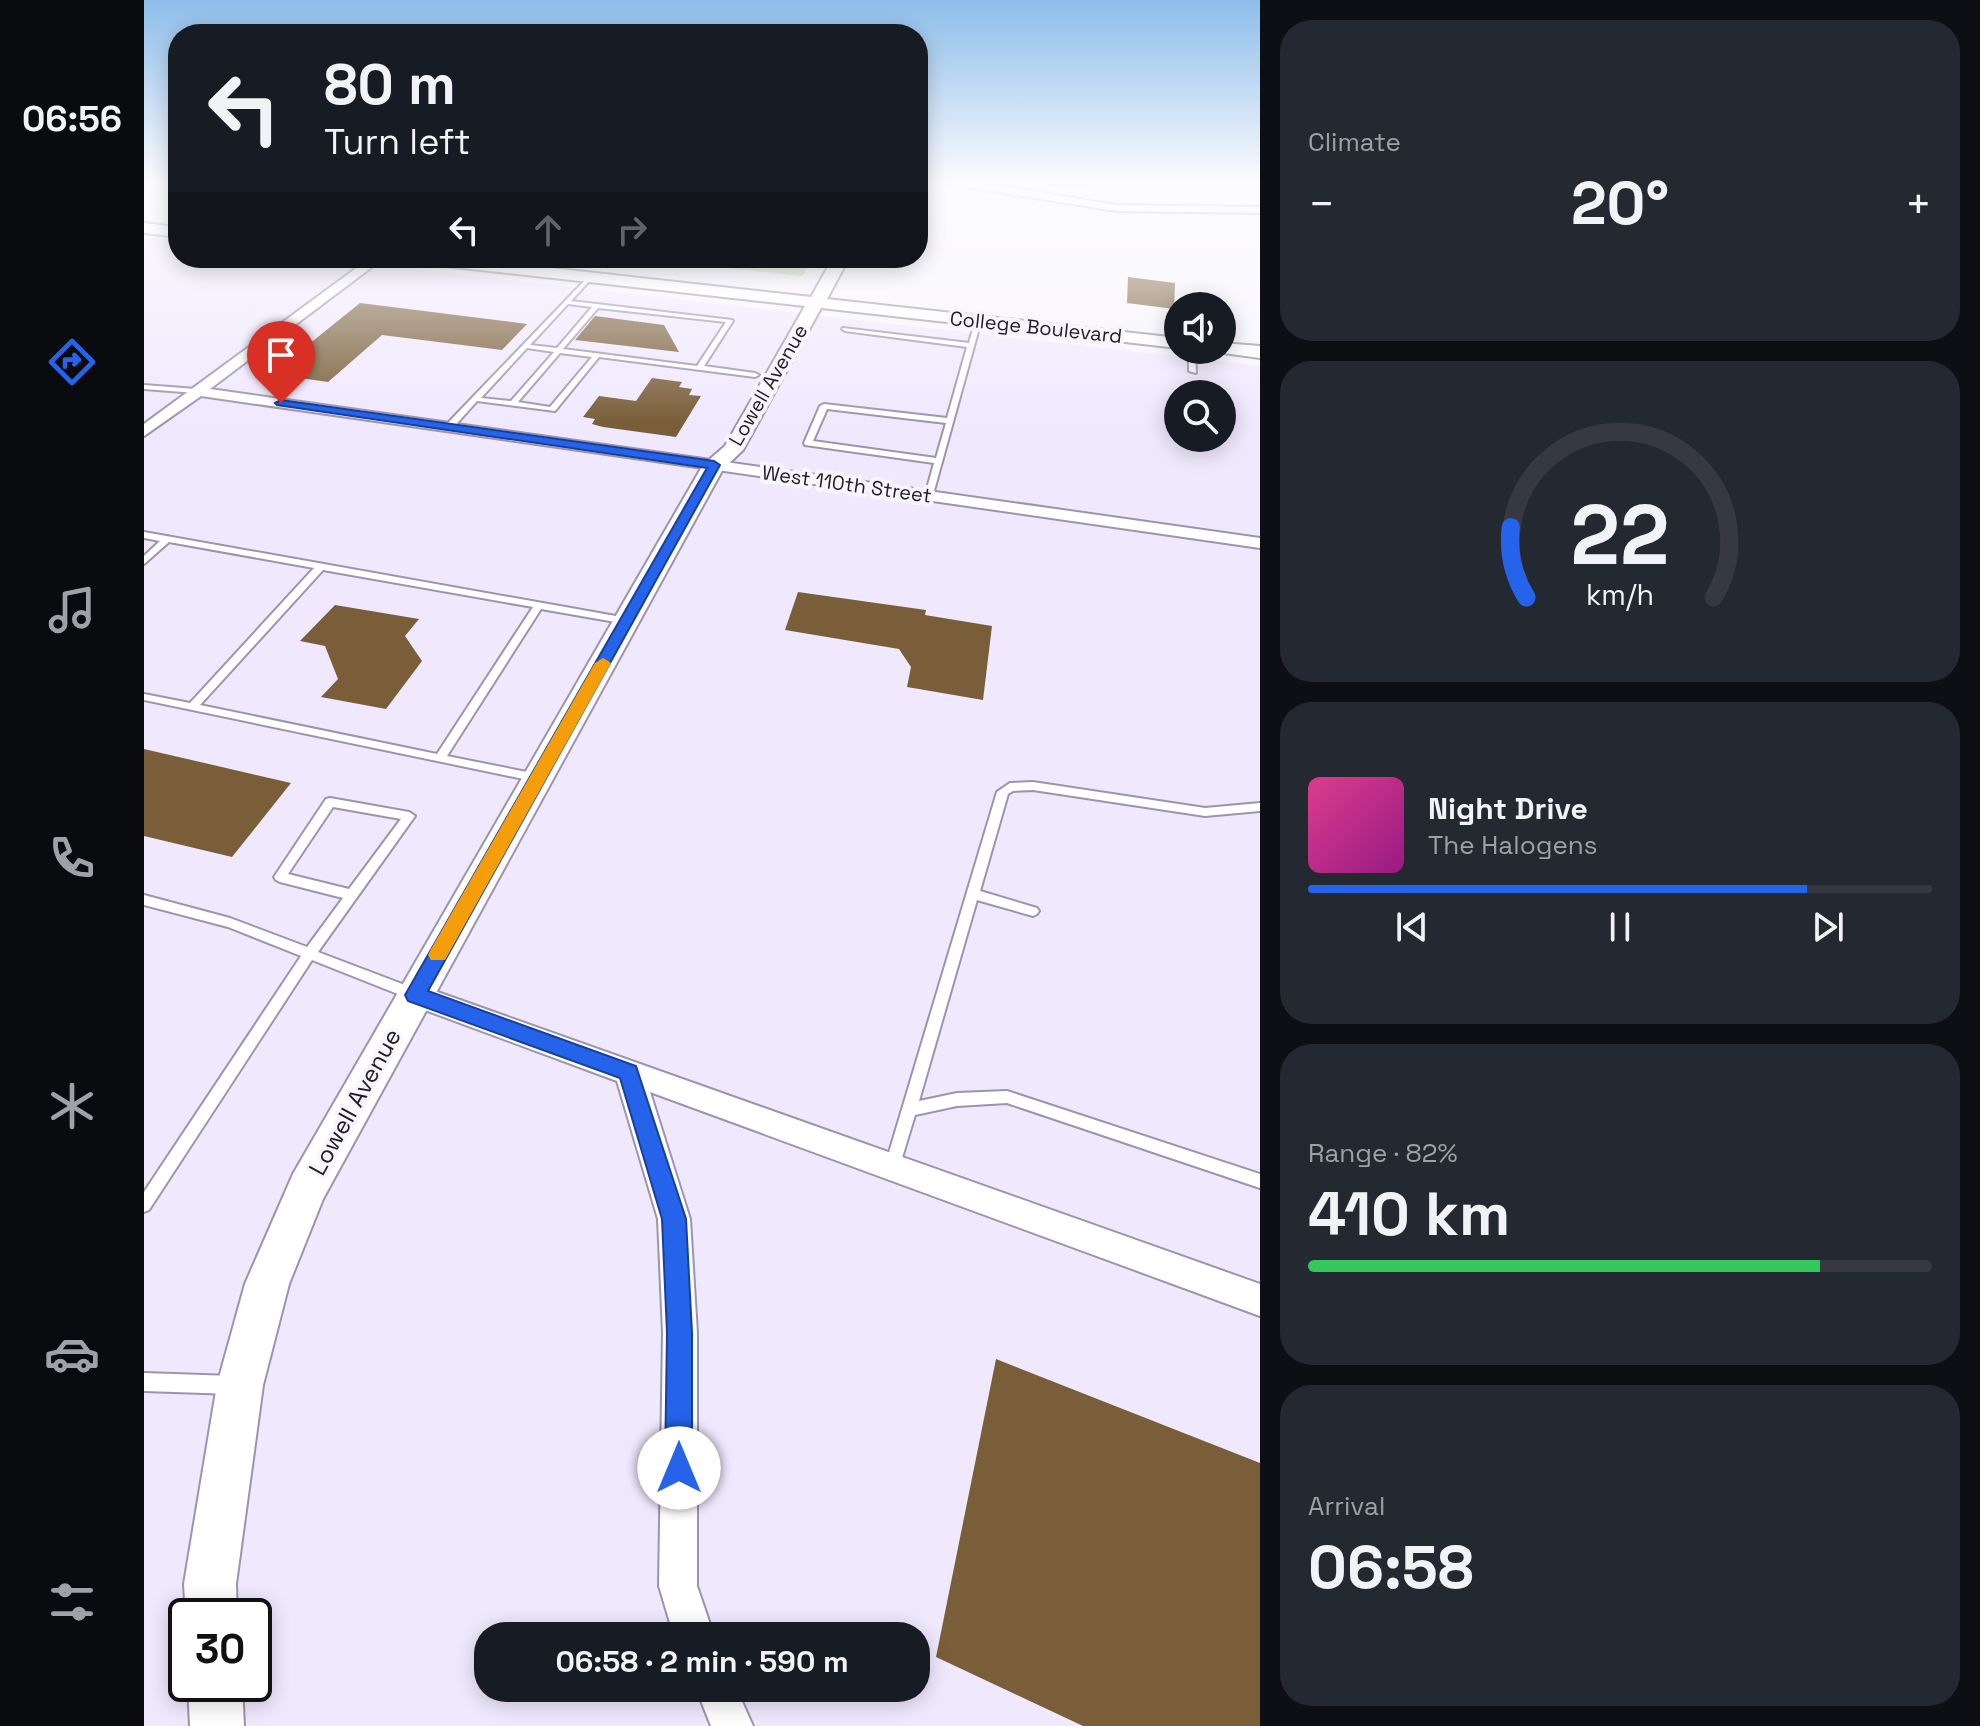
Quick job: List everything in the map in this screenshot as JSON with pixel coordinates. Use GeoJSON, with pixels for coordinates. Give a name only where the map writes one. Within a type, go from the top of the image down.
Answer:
{"type":"FeatureCollection","features":[{"type":"Feature","properties":{"kind":"street"},"geometry":{"type":"LineString","coordinates":[[144,431],[364,268]]}},
{"type":"Feature","properties":{"kind":"street","name":"College Boulevard"},"geometry":{"type":"LineString","coordinates":[[508,268],[1164,327]]}},
{"type":"Feature","properties":{"kind":"street","name":"College Boulevard"},"geometry":{"type":"LineString","coordinates":[[616,268],[978,321],[1164,341]]}},
{"type":"Feature","properties":{"kind":"street","name":"Lowell Avenue"},"geometry":{"type":"LineString","coordinates":[[210,1598],[240,1385],[267,1284],[307,1188],[714,465],[733,450],[810,295],[817,268]]}},
{"type":"Feature","properties":{"kind":"street","name":"Lowell Avenue"},"geometry":{"type":"LineString","coordinates":[[714,465],[715,447],[755,375],[810,295],[833,268]]}},
{"type":"Feature","properties":{"kind":"street"},"geometry":{"type":"LineString","coordinates":[[1236,334],[1260,337]]}},
{"type":"Feature","properties":{"kind":"street"},"geometry":{"type":"LineString","coordinates":[[1236,349],[1260,352]]}},
{"type":"Feature","properties":{"kind":"street","name":"West 110th Street"},"geometry":{"type":"LineString","coordinates":[[196,391],[1260,543]]}},
{"type":"Feature","properties":{"kind":"street"},"geometry":{"type":"LineString","coordinates":[[415,995],[1260,1300]]}},
{"type":"Feature","properties":{"kind":"street"},"geometry":{"type":"LineString","coordinates":[[629,1072],[674,1219],[680,1333],[678,1586],[690,1622]]}},
{"type":"Feature","properties":{"kind":"street"},"geometry":{"type":"LineString","coordinates":[[216,1702],[217,1726]]}},
{"type":"Feature","properties":{"kind":"street"},"geometry":{"type":"LineString","coordinates":[[722,1702],[732,1726]]}},
{"type":"Feature","properties":{"kind":"lane"},"geometry":{"type":"LineString","coordinates":[[449,427],[590,277]]}},
{"type":"Feature","properties":{"kind":"lane"},"geometry":{"type":"LineString","coordinates":[[567,302],[730,321],[699,368]]}},
{"type":"Feature","properties":{"kind":"lane"},"geometry":{"type":"LineString","coordinates":[[513,404],[597,305]]}},
{"type":"Feature","properties":{"kind":"lane"},"geometry":{"type":"LineString","coordinates":[[929,496],[978,321]]}},
{"type":"Feature","properties":{"kind":"lane"},"geometry":{"type":"LineString","coordinates":[[845,329],[971,345]]}},
{"type":"Feature","properties":{"kind":"lane"},"geometry":{"type":"LineString","coordinates":[[525,346],[755,375]]}},
{"type":"Feature","properties":{"kind":"lane"},"geometry":{"type":"LineString","coordinates":[[475,399],[552,409],[597,355]]}},
{"type":"Feature","properties":{"kind":"lane"},"geometry":{"type":"LineString","coordinates":[[1193,364],[1193,371]]}},
{"type":"Feature","properties":{"kind":"lane"},"geometry":{"type":"LineString","coordinates":[[144,387],[196,391]]}},
{"type":"Feature","properties":{"kind":"lane"},"geometry":{"type":"LineString","coordinates":[[939,461],[808,443],[824,406],[950,421]]}},
{"type":"Feature","properties":{"kind":"lane"},"geometry":{"type":"LineString","coordinates":[[144,535],[627,621]]}},
{"type":"Feature","properties":{"kind":"lane"},"geometry":{"type":"LineString","coordinates":[[144,561],[167,539]]}},
{"type":"Feature","properties":{"kind":"lane"},"geometry":{"type":"LineString","coordinates":[[192,707],[321,566]]}},
{"type":"Feature","properties":{"kind":"lane"},"geometry":{"type":"LineString","coordinates":[[440,758],[539,605]]}},
{"type":"Feature","properties":{"kind":"lane"},"geometry":{"type":"LineString","coordinates":[[144,697],[538,778]]}},
{"type":"Feature","properties":{"kind":"lane"},"geometry":{"type":"LineString","coordinates":[[893,1166],[1000,799],[1010,787],[1033,786],[1205,812],[1260,807]]}},
{"type":"Feature","properties":{"kind":"lane"},"geometry":{"type":"LineString","coordinates":[[144,1205],[309,954],[352,895],[409,816],[330,802],[280,877],[352,895]]}},
{"type":"Feature","properties":{"kind":"lane"},"geometry":{"type":"LineString","coordinates":[[974,894],[1033,911]]}},
{"type":"Feature","properties":{"kind":"lane"},"geometry":{"type":"LineString","coordinates":[[144,900],[230,923],[415,995]]}},
{"type":"Feature","properties":{"kind":"lane"},"geometry":{"type":"LineString","coordinates":[[909,1111],[930,1103],[964,1097],[1007,1097],[1260,1181]]}},
{"type":"Feature","properties":{"kind":"lane"},"geometry":{"type":"LineString","coordinates":[[144,1382],[240,1385]]}},
{"type":"Feature","properties":{"kind":"shaded area"},"geometry":{"type":"Polygon","coordinates":[[[144,262],[168,262],[168,268],[402,268],[1164,355],[1164,364],[1260,366],[1260,1726],[144,1726],[144,262]]]}},
{"type":"Feature","properties":{"kind":"green space"},"geometry":{"type":"Polygon","coordinates":[[[727,268],[807,268],[802,276],[727,268]]]}},
{"type":"Feature","properties":{"kind":"building"},"geometry":{"type":"Polygon","coordinates":[[[1128,277],[1175,283],[1175,292],[1164,292],[1164,308],[1127,303],[1128,277]]]}},
{"type":"Feature","properties":{"kind":"building"},"geometry":{"type":"Polygon","coordinates":[[[360,303],[527,324],[502,350],[382,335],[328,382],[272,374],[360,303]]]}},
{"type":"Feature","properties":{"kind":"building"},"geometry":{"type":"Polygon","coordinates":[[[595,316],[664,325],[679,352],[575,340],[595,316]]]}},
{"type":"Feature","properties":{"kind":"building"},"geometry":{"type":"Polygon","coordinates":[[[652,378],[682,382],[679,387],[692,389],[689,395],[701,396],[676,437],[603,427],[592,424],[595,419],[583,417],[599,396],[636,401],[652,378]]]}},
{"type":"Feature","properties":{"kind":"building"},"geometry":{"type":"Polygon","coordinates":[[[798,592],[926,610],[925,615],[992,626],[983,700],[907,687],[911,667],[899,649],[785,630],[798,592]]]}},
{"type":"Feature","properties":{"kind":"building"},"geometry":{"type":"Polygon","coordinates":[[[335,605],[419,619],[405,636],[422,661],[386,709],[321,697],[338,679],[325,646],[300,641],[335,605]]]}},
{"type":"Feature","properties":{"kind":"building"},"geometry":{"type":"Polygon","coordinates":[[[144,749],[291,783],[232,857],[144,836],[144,749]]]}},
{"type":"Feature","properties":{"kind":"building"},"geometry":{"type":"Polygon","coordinates":[[[996,1359],[1260,1463],[1260,1726],[1083,1726],[936,1657],[996,1359]]]}},
{"type":"Feature","properties":{"kind":"slow traffic"},"geometry":{"type":"LineString","coordinates":[[438,955],[603,663]]}},
{"type":"Feature","properties":{"kind":"route"},"geometry":{"type":"LineString","coordinates":[[281,403],[714,465],[415,995],[629,1072],[674,1219],[680,1333],[679,1468]]}}]}
